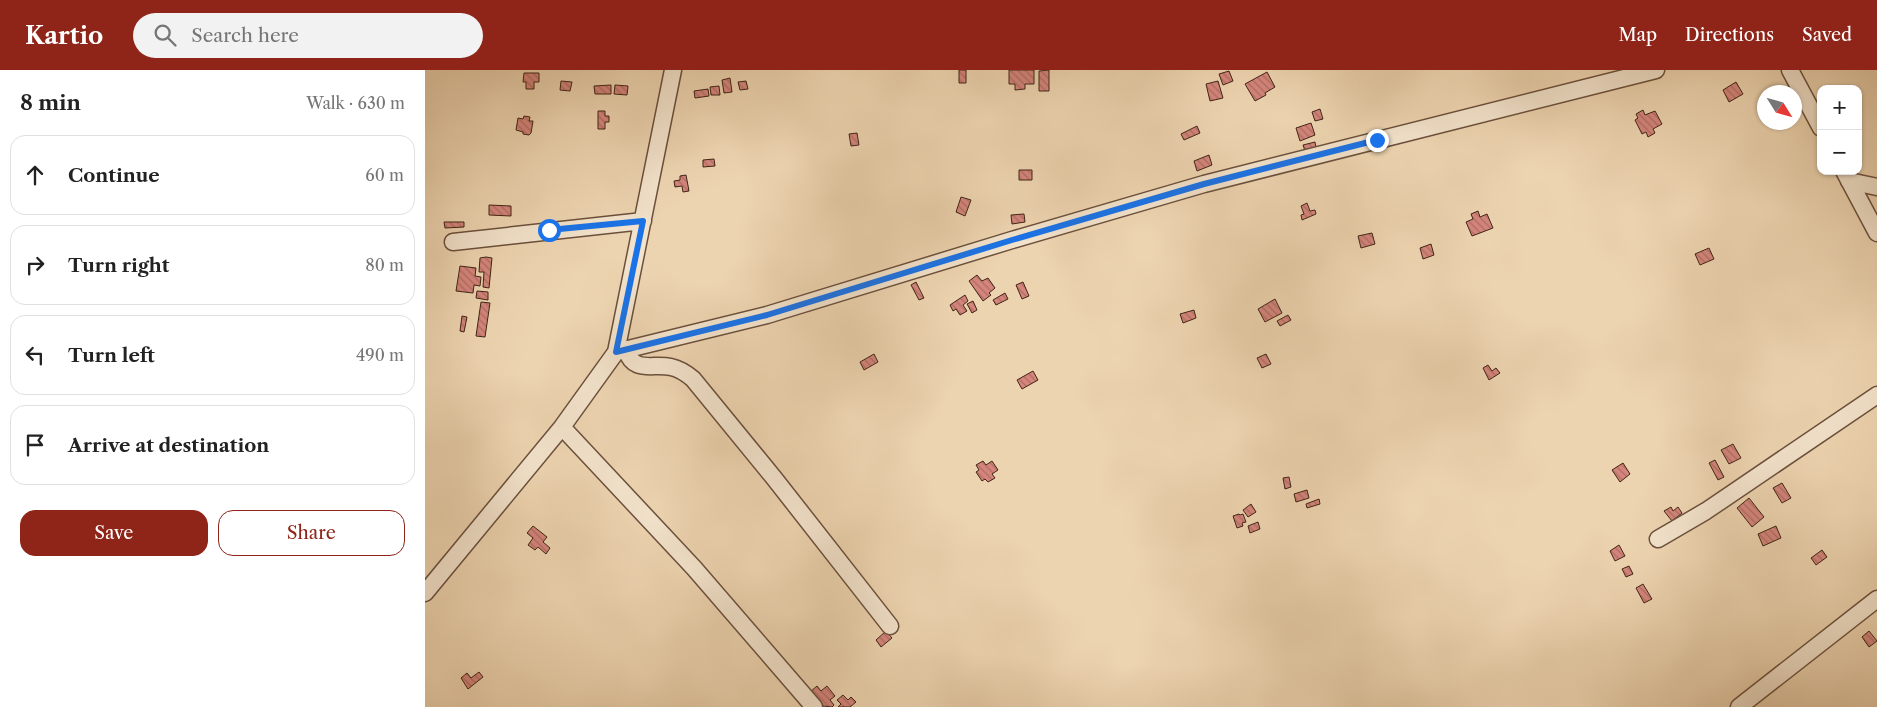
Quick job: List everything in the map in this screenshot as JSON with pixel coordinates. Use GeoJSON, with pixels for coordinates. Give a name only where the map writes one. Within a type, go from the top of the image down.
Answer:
{"type":"FeatureCollection","features":[{"type":"Feature","properties":{"kind":"street"},"geometry":{"type":"LineString","coordinates":[[425,593],[562,427],[621,351],[643,221],[673,70]]}},
{"type":"Feature","properties":{"kind":"street"},"geometry":{"type":"LineString","coordinates":[[621,351],[767,315],[1204,184],[1656,70]]}},
{"type":"Feature","properties":{"kind":"street"},"geometry":{"type":"LineString","coordinates":[[1790,70],[1817,121]]}},
{"type":"Feature","properties":{"kind":"street"},"geometry":{"type":"LineString","coordinates":[[1846,176],[1877,187]]}},
{"type":"Feature","properties":{"kind":"street"},"geometry":{"type":"LineString","coordinates":[[1846,176],[1877,233]]}},
{"type":"Feature","properties":{"kind":"street"},"geometry":{"type":"LineString","coordinates":[[453,242],[643,221]]}},
{"type":"Feature","properties":{"kind":"street"},"geometry":{"type":"LineString","coordinates":[[621,351],[637,365],[669,366],[681,370],[693,379],[774,478],[890,626]]}},
{"type":"Feature","properties":{"kind":"street"},"geometry":{"type":"LineString","coordinates":[[1657,539],[1706,511],[1877,395]]}},
{"type":"Feature","properties":{"kind":"street"},"geometry":{"type":"LineString","coordinates":[[562,427],[694,568],[814,707]]}},
{"type":"Feature","properties":{"kind":"street"},"geometry":{"type":"LineString","coordinates":[[1739,707],[1877,599]]}},
{"type":"Feature","properties":{"kind":"building"},"geometry":{"type":"Polygon","coordinates":[[[959,70],[966,70],[966,83],[959,83],[959,70]]]}},
{"type":"Feature","properties":{"kind":"building"},"geometry":{"type":"Polygon","coordinates":[[[1009,70],[1034,70],[1034,84],[1025,84],[1025,89],[1015,90],[1015,84],[1009,84],[1009,70]]]}},
{"type":"Feature","properties":{"kind":"building"},"geometry":{"type":"Polygon","coordinates":[[[1049,70],[1049,91],[1039,91],[1039,71],[1049,70]]]}},
{"type":"Feature","properties":{"kind":"building"},"geometry":{"type":"Polygon","coordinates":[[[1229,71],[1233,81],[1223,85],[1219,74],[1229,71]]]}},
{"type":"Feature","properties":{"kind":"building"},"geometry":{"type":"Polygon","coordinates":[[[1267,72],[1275,87],[1255,101],[1245,84],[1267,72]]]}},
{"type":"Feature","properties":{"kind":"building"},"geometry":{"type":"Polygon","coordinates":[[[524,73],[539,73],[539,82],[534,82],[534,89],[526,89],[526,82],[523,82],[524,73]]]}},
{"type":"Feature","properties":{"kind":"building"},"geometry":{"type":"Polygon","coordinates":[[[730,78],[732,92],[724,93],[722,80],[730,78]]]}},
{"type":"Feature","properties":{"kind":"building"},"geometry":{"type":"Polygon","coordinates":[[[561,81],[572,82],[570,91],[560,90],[561,81]]]}},
{"type":"Feature","properties":{"kind":"building"},"geometry":{"type":"Polygon","coordinates":[[[746,81],[748,89],[740,90],[738,82],[746,81]]]}},
{"type":"Feature","properties":{"kind":"building"},"geometry":{"type":"Polygon","coordinates":[[[1218,81],[1223,98],[1210,101],[1206,84],[1218,81]]]}},
{"type":"Feature","properties":{"kind":"building"},"geometry":{"type":"Polygon","coordinates":[[[1736,82],[1743,94],[1729,102],[1723,90],[1736,82]]]}},
{"type":"Feature","properties":{"kind":"building"},"geometry":{"type":"Polygon","coordinates":[[[611,85],[611,94],[595,94],[594,86],[611,85]]]}},
{"type":"Feature","properties":{"kind":"building"},"geometry":{"type":"Polygon","coordinates":[[[615,85],[628,86],[627,95],[614,94],[615,85]]]}},
{"type":"Feature","properties":{"kind":"building"},"geometry":{"type":"Polygon","coordinates":[[[719,86],[720,95],[711,95],[710,87],[719,86]]]}},
{"type":"Feature","properties":{"kind":"building"},"geometry":{"type":"Polygon","coordinates":[[[708,89],[709,96],[695,98],[694,91],[708,89]]]}},
{"type":"Feature","properties":{"kind":"building"},"geometry":{"type":"Polygon","coordinates":[[[1320,109],[1323,119],[1315,121],[1312,112],[1320,109]]]}},
{"type":"Feature","properties":{"kind":"building"},"geometry":{"type":"Polygon","coordinates":[[[1643,110],[1645,115],[1655,111],[1662,124],[1653,129],[1655,133],[1648,137],[1646,132],[1642,134],[1635,120],[1638,118],[1636,114],[1643,110]]]}},
{"type":"Feature","properties":{"kind":"building"},"geometry":{"type":"Polygon","coordinates":[[[598,111],[605,111],[605,116],[609,116],[609,122],[605,122],[605,129],[598,129],[598,111]]]}},
{"type":"Feature","properties":{"kind":"building"},"geometry":{"type":"Polygon","coordinates":[[[524,116],[530,117],[529,121],[533,121],[529,135],[516,130],[518,118],[523,119],[524,116]]]}},
{"type":"Feature","properties":{"kind":"building"},"geometry":{"type":"Polygon","coordinates":[[[1311,123],[1315,135],[1300,141],[1296,128],[1311,123]]]}},
{"type":"Feature","properties":{"kind":"building"},"geometry":{"type":"Polygon","coordinates":[[[1197,126],[1200,133],[1184,140],[1181,134],[1197,126]]]}},
{"type":"Feature","properties":{"kind":"building"},"geometry":{"type":"Polygon","coordinates":[[[857,133],[859,145],[851,146],[849,134],[857,133]]]}},
{"type":"Feature","properties":{"kind":"building"},"geometry":{"type":"Polygon","coordinates":[[[1315,142],[1316,148],[1305,151],[1303,145],[1315,142]]]}},
{"type":"Feature","properties":{"kind":"building"},"geometry":{"type":"Polygon","coordinates":[[[1209,155],[1212,165],[1197,171],[1194,161],[1209,155]]]}},
{"type":"Feature","properties":{"kind":"building"},"geometry":{"type":"Polygon","coordinates":[[[714,159],[715,166],[703,167],[703,160],[714,159]]]}},
{"type":"Feature","properties":{"kind":"building"},"geometry":{"type":"Polygon","coordinates":[[[1019,170],[1032,170],[1032,180],[1019,180],[1019,170]]]}},
{"type":"Feature","properties":{"kind":"building"},"geometry":{"type":"Polygon","coordinates":[[[686,175],[689,191],[683,192],[682,186],[675,187],[674,181],[680,180],[680,176],[686,175]]]}},
{"type":"Feature","properties":{"kind":"building"},"geometry":{"type":"Polygon","coordinates":[[[961,197],[971,200],[965,216],[956,212],[961,197]]]}},
{"type":"Feature","properties":{"kind":"building"},"geometry":{"type":"Polygon","coordinates":[[[1307,203],[1310,211],[1315,210],[1316,214],[1302,220],[1301,215],[1304,214],[1301,206],[1307,203]]]}},
{"type":"Feature","properties":{"kind":"building"},"geometry":{"type":"Polygon","coordinates":[[[489,205],[511,206],[511,216],[489,215],[489,205]]]}},
{"type":"Feature","properties":{"kind":"building"},"geometry":{"type":"Polygon","coordinates":[[[1478,211],[1480,217],[1487,214],[1493,228],[1472,236],[1466,222],[1473,219],[1471,214],[1478,211]]]}},
{"type":"Feature","properties":{"kind":"building"},"geometry":{"type":"Polygon","coordinates":[[[1024,214],[1025,222],[1012,224],[1011,215],[1024,214]]]}},
{"type":"Feature","properties":{"kind":"building"},"geometry":{"type":"Polygon","coordinates":[[[444,222],[464,222],[464,227],[445,228],[444,222]]]}},
{"type":"Feature","properties":{"kind":"building"},"geometry":{"type":"Polygon","coordinates":[[[1372,233],[1375,244],[1361,248],[1358,236],[1372,233]]]}},
{"type":"Feature","properties":{"kind":"building"},"geometry":{"type":"Polygon","coordinates":[[[1431,244],[1434,255],[1423,259],[1420,248],[1431,244]]]}},
{"type":"Feature","properties":{"kind":"building"},"geometry":{"type":"Polygon","coordinates":[[[1709,248],[1714,259],[1700,265],[1695,254],[1709,248]]]}},
{"type":"Feature","properties":{"kind":"building"},"geometry":{"type":"Polygon","coordinates":[[[480,258],[492,258],[489,288],[483,287],[484,272],[479,272],[480,258]]]}},
{"type":"Feature","properties":{"kind":"building"},"geometry":{"type":"Polygon","coordinates":[[[460,266],[476,268],[475,276],[481,277],[480,286],[474,285],[473,293],[456,291],[460,266]]]}},
{"type":"Feature","properties":{"kind":"building"},"geometry":{"type":"Polygon","coordinates":[[[977,275],[982,281],[988,278],[995,288],[989,293],[991,295],[983,301],[969,281],[977,275]]]}},
{"type":"Feature","properties":{"kind":"building"},"geometry":{"type":"Polygon","coordinates":[[[916,282],[924,298],[919,300],[911,285],[916,282]]]}},
{"type":"Feature","properties":{"kind":"building"},"geometry":{"type":"Polygon","coordinates":[[[1023,282],[1029,296],[1022,299],[1016,285],[1023,282]]]}},
{"type":"Feature","properties":{"kind":"building"},"geometry":{"type":"Polygon","coordinates":[[[477,291],[488,292],[488,300],[476,298],[477,291]]]}},
{"type":"Feature","properties":{"kind":"building"},"geometry":{"type":"Polygon","coordinates":[[[1005,293],[1008,299],[996,305],[993,300],[1005,293]]]}},
{"type":"Feature","properties":{"kind":"building"},"geometry":{"type":"Polygon","coordinates":[[[965,295],[968,301],[963,305],[967,311],[960,315],[956,309],[953,311],[950,305],[965,295]]]}},
{"type":"Feature","properties":{"kind":"building"},"geometry":{"type":"Polygon","coordinates":[[[1275,299],[1282,313],[1265,322],[1258,309],[1275,299]]]}},
{"type":"Feature","properties":{"kind":"building"},"geometry":{"type":"Polygon","coordinates":[[[973,301],[977,310],[972,313],[967,304],[973,301]]]}},
{"type":"Feature","properties":{"kind":"building"},"geometry":{"type":"Polygon","coordinates":[[[481,302],[490,303],[485,337],[476,336],[481,302]]]}},
{"type":"Feature","properties":{"kind":"building"},"geometry":{"type":"Polygon","coordinates":[[[1194,310],[1196,318],[1183,323],[1180,314],[1194,310]]]}},
{"type":"Feature","properties":{"kind":"building"},"geometry":{"type":"Polygon","coordinates":[[[1288,315],[1291,320],[1280,326],[1277,321],[1288,315]]]}},
{"type":"Feature","properties":{"kind":"building"},"geometry":{"type":"Polygon","coordinates":[[[462,316],[467,317],[464,332],[460,331],[462,316]]]}},
{"type":"Feature","properties":{"kind":"building"},"geometry":{"type":"Polygon","coordinates":[[[874,354],[878,362],[864,370],[860,362],[874,354]]]}},
{"type":"Feature","properties":{"kind":"building"},"geometry":{"type":"Polygon","coordinates":[[[1266,354],[1271,364],[1262,368],[1257,358],[1266,354]]]}},
{"type":"Feature","properties":{"kind":"building"},"geometry":{"type":"Polygon","coordinates":[[[1488,365],[1492,371],[1496,368],[1500,373],[1489,380],[1483,368],[1488,365]]]}},
{"type":"Feature","properties":{"kind":"building"},"geometry":{"type":"Polygon","coordinates":[[[1033,371],[1038,380],[1022,389],[1017,380],[1033,371]]]}},
{"type":"Feature","properties":{"kind":"building"},"geometry":{"type":"Polygon","coordinates":[[[1733,444],[1741,458],[1729,464],[1721,450],[1733,444]]]}},
{"type":"Feature","properties":{"kind":"building"},"geometry":{"type":"Polygon","coordinates":[[[1715,460],[1724,477],[1718,480],[1709,463],[1715,460]]]}},
{"type":"Feature","properties":{"kind":"building"},"geometry":{"type":"Polygon","coordinates":[[[983,461],[986,465],[992,461],[998,470],[992,474],[995,478],[988,482],[985,479],[982,481],[976,472],[979,470],[976,465],[983,461]]]}},
{"type":"Feature","properties":{"kind":"building"},"geometry":{"type":"Polygon","coordinates":[[[1623,463],[1630,474],[1620,482],[1612,470],[1623,463]]]}},
{"type":"Feature","properties":{"kind":"building"},"geometry":{"type":"Polygon","coordinates":[[[1289,477],[1291,487],[1285,489],[1283,478],[1289,477]]]}},
{"type":"Feature","properties":{"kind":"building"},"geometry":{"type":"Polygon","coordinates":[[[1782,483],[1791,498],[1782,503],[1773,488],[1782,483]]]}},
{"type":"Feature","properties":{"kind":"building"},"geometry":{"type":"Polygon","coordinates":[[[1307,490],[1309,498],[1296,502],[1294,494],[1307,490]]]}},
{"type":"Feature","properties":{"kind":"building"},"geometry":{"type":"Polygon","coordinates":[[[1749,498],[1764,517],[1752,527],[1737,508],[1749,498]]]}},
{"type":"Feature","properties":{"kind":"building"},"geometry":{"type":"Polygon","coordinates":[[[1319,499],[1320,504],[1307,508],[1306,504],[1319,499]]]}},
{"type":"Feature","properties":{"kind":"building"},"geometry":{"type":"Polygon","coordinates":[[[1251,504],[1256,512],[1248,517],[1243,510],[1251,504]]]}},
{"type":"Feature","properties":{"kind":"building"},"geometry":{"type":"Polygon","coordinates":[[[1671,507],[1673,511],[1678,507],[1682,513],[1672,521],[1664,511],[1671,507]]]}},
{"type":"Feature","properties":{"kind":"building"},"geometry":{"type":"Polygon","coordinates":[[[1243,514],[1246,522],[1242,523],[1243,526],[1237,528],[1233,516],[1243,514]]]}},
{"type":"Feature","properties":{"kind":"building"},"geometry":{"type":"Polygon","coordinates":[[[1258,522],[1260,529],[1250,533],[1248,526],[1258,522]]]}},
{"type":"Feature","properties":{"kind":"building"},"geometry":{"type":"Polygon","coordinates":[[[533,526],[547,537],[543,542],[550,548],[546,554],[538,547],[535,550],[528,545],[533,538],[527,533],[533,526]]]}},
{"type":"Feature","properties":{"kind":"building"},"geometry":{"type":"Polygon","coordinates":[[[1776,526],[1781,538],[1763,546],[1758,534],[1776,526]]]}},
{"type":"Feature","properties":{"kind":"building"},"geometry":{"type":"Polygon","coordinates":[[[1619,545],[1625,556],[1615,561],[1610,551],[1619,545]]]}},
{"type":"Feature","properties":{"kind":"building"},"geometry":{"type":"Polygon","coordinates":[[[1822,550],[1827,557],[1816,565],[1811,558],[1822,550]]]}},
{"type":"Feature","properties":{"kind":"building"},"geometry":{"type":"Polygon","coordinates":[[[1629,566],[1633,574],[1626,577],[1622,569],[1629,566]]]}},
{"type":"Feature","properties":{"kind":"building"},"geometry":{"type":"Polygon","coordinates":[[[1643,584],[1652,599],[1644,603],[1636,588],[1643,584]]]}},
{"type":"Feature","properties":{"kind":"building"},"geometry":{"type":"Polygon","coordinates":[[[886,631],[892,638],[881,647],[876,640],[886,631]]]}},
{"type":"Feature","properties":{"kind":"building"},"geometry":{"type":"Polygon","coordinates":[[[1869,631],[1877,641],[1869,647],[1862,637],[1869,631]]]}},
{"type":"Feature","properties":{"kind":"building"},"geometry":{"type":"Polygon","coordinates":[[[479,672],[483,677],[468,689],[461,678],[467,673],[471,678],[479,672]]]}},
{"type":"Feature","properties":{"kind":"building"},"geometry":{"type":"Polygon","coordinates":[[[817,686],[821,691],[827,686],[835,696],[830,700],[834,705],[832,707],[821,707],[810,692],[817,686]]]}},
{"type":"Feature","properties":{"kind":"building"},"geometry":{"type":"Polygon","coordinates":[[[843,695],[848,700],[851,697],[856,702],[850,707],[838,707],[841,704],[837,700],[843,695]]]}},
{"type":"Feature","properties":{"kind":"route"},"geometry":{"type":"LineString","coordinates":[[549,230],[643,221],[616,352],[767,315],[1204,184],[1377,140]]}}]}
